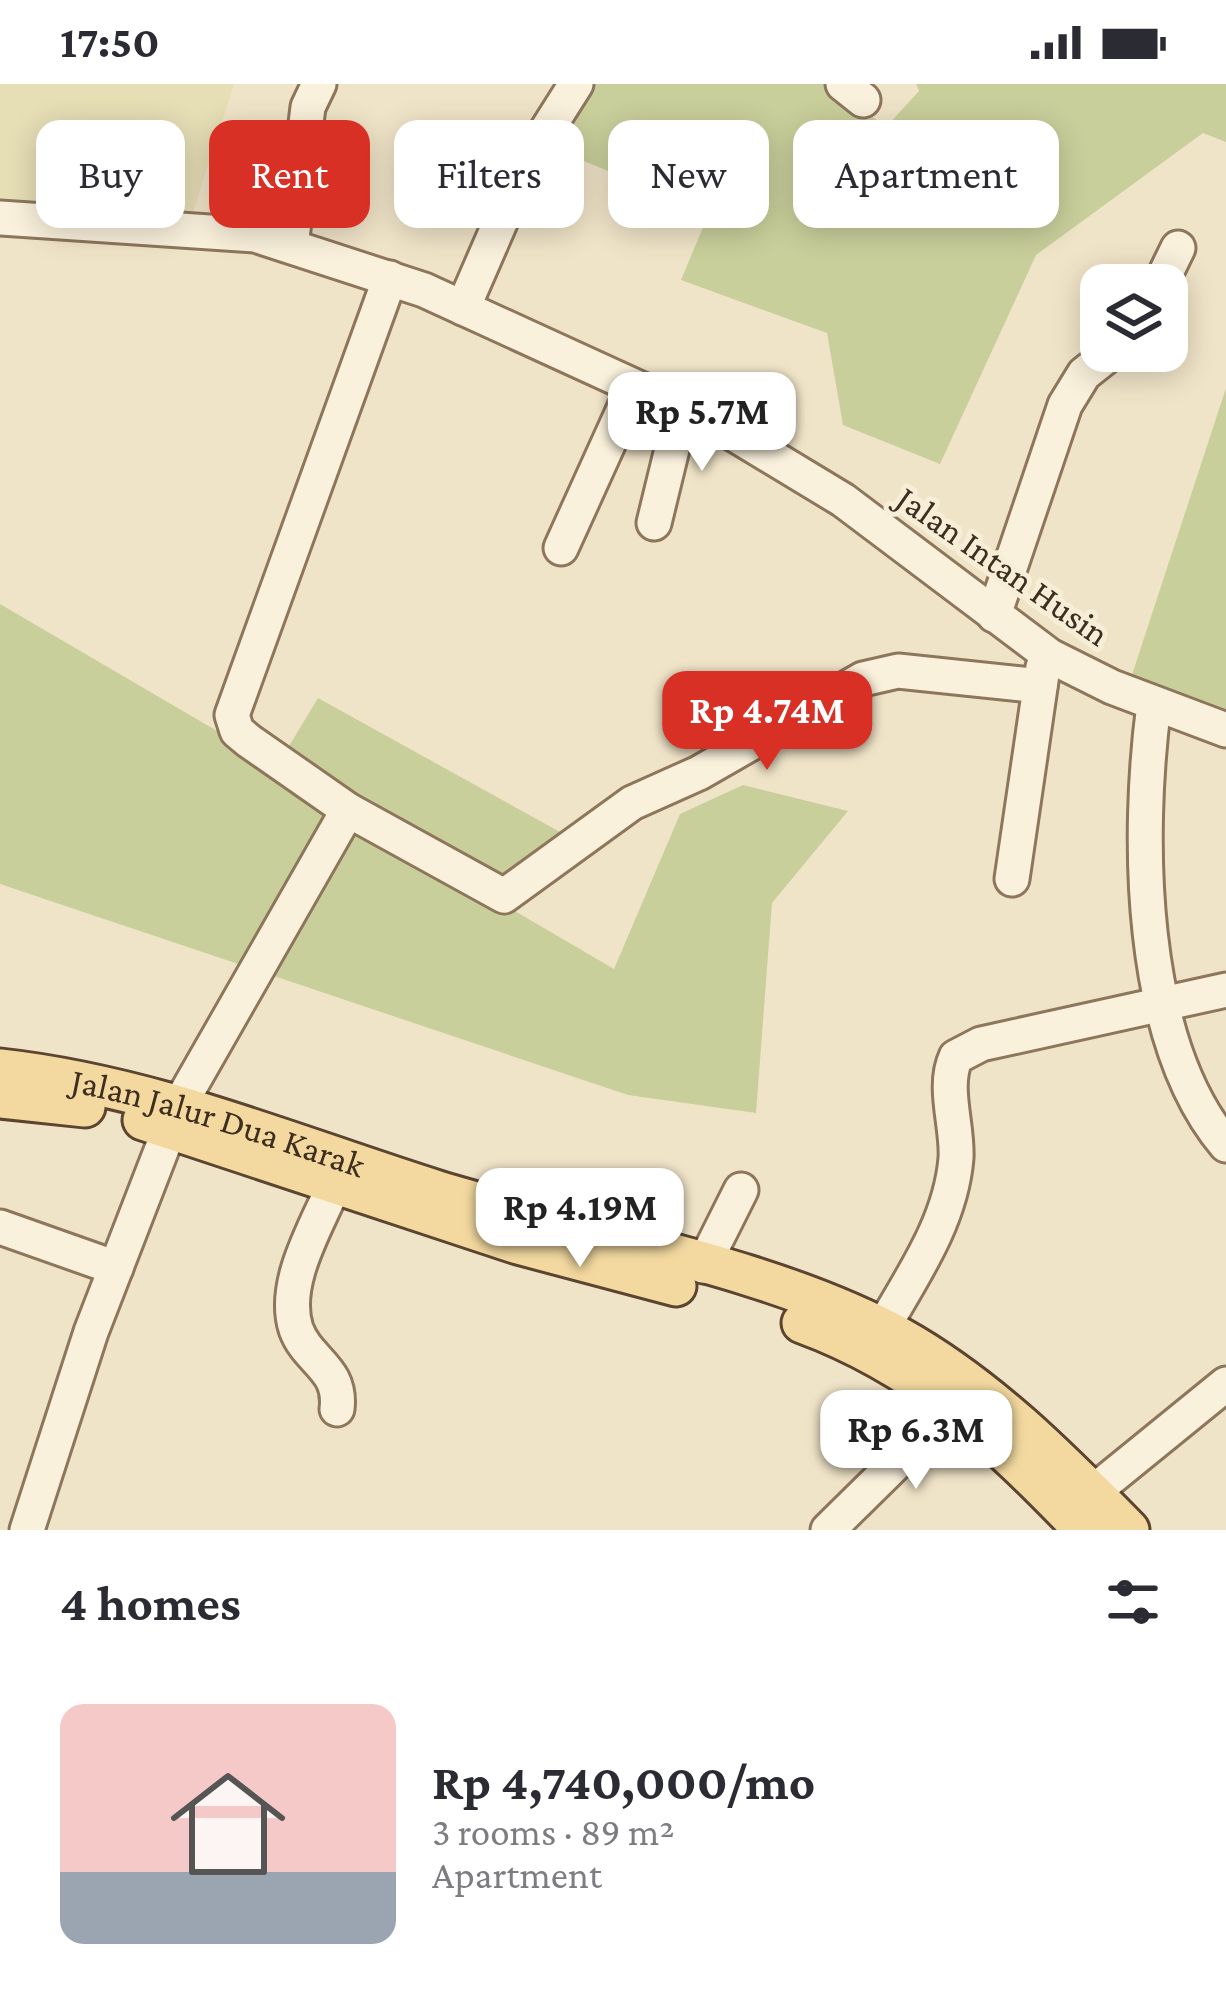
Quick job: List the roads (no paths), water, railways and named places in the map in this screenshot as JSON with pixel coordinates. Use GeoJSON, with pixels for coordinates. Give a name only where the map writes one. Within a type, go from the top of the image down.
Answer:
{"type":"FeatureCollection","features":[{"type":"Feature","properties":{"kind":"main road","name":"Jalan Jalur Dua Karak"},"geometry":{"type":"LineString","coordinates":[[0,1069],[95,1082],[334,1185],[518,1244],[772,1312],[833,1334],[956,1404],[1088,1512],[1129,1530]]}},
{"type":"Feature","properties":{"kind":"main road","name":"Jalan Jalur Dua Karak"},"geometry":{"type":"LineString","coordinates":[[0,1099],[175,1116],[834,1306],[970,1382],[1088,1512]]}},
{"type":"Feature","properties":{"kind":"street"},"geometry":{"type":"LineString","coordinates":[[291,246],[308,107],[319,84]]}},
{"type":"Feature","properties":{"kind":"street"},"geometry":{"type":"LineString","coordinates":[[463,308],[526,163],[576,84]]}},
{"type":"Feature","properties":{"kind":"street","name":"Jalan Intan Husin"},"geometry":{"type":"LineString","coordinates":[[0,218],[208,230],[291,246],[463,308],[682,408],[826,489],[994,615],[1043,669],[1226,730]]}},
{"type":"Feature","properties":{"kind":"street"},"geometry":{"type":"LineString","coordinates":[[1170,264],[1178,248]]}},
{"type":"Feature","properties":{"kind":"street"},"geometry":{"type":"LineString","coordinates":[[390,278],[233,699],[237,731],[348,810],[504,896],[632,803],[699,773],[863,679],[898,671],[1043,669],[1012,879]]}},
{"type":"Feature","properties":{"kind":"street"},"geometry":{"type":"LineString","coordinates":[[994,615],[1065,405],[1087,372]]}},
{"type":"Feature","properties":{"kind":"street"},"geometry":{"type":"LineString","coordinates":[[560,548],[634,387]]}},
{"type":"Feature","properties":{"kind":"street"},"geometry":{"type":"LineString","coordinates":[[654,523],[682,408]]}},
{"type":"Feature","properties":{"kind":"street"},"geometry":{"type":"LineString","coordinates":[[1154,704],[1145,773],[1151,941],[1188,1092],[1226,1145]]}},
{"type":"Feature","properties":{"kind":"street"},"geometry":{"type":"LineString","coordinates":[[27,1530],[116,1268],[175,1116],[348,810]]}},
{"type":"Feature","properties":{"kind":"street"},"geometry":{"type":"LineString","coordinates":[[882,1329],[934,1238],[951,1190],[956,1124],[950,1076],[956,1057],[981,1044],[1226,990]]}},
{"type":"Feature","properties":{"kind":"street"},"geometry":{"type":"LineString","coordinates":[[334,1185],[300,1268],[294,1317],[297,1333],[336,1382],[337,1409]]}},
{"type":"Feature","properties":{"kind":"street"},"geometry":{"type":"LineString","coordinates":[[703,1266],[741,1190]]}},
{"type":"Feature","properties":{"kind":"street"},"geometry":{"type":"LineString","coordinates":[[0,1226],[116,1268]]}},
{"type":"Feature","properties":{"kind":"street"},"geometry":{"type":"LineString","coordinates":[[1088,1512],[1226,1384]]}},
{"type":"Feature","properties":{"kind":"street"},"geometry":{"type":"LineString","coordinates":[[828,1530],[956,1404]]}}]}
